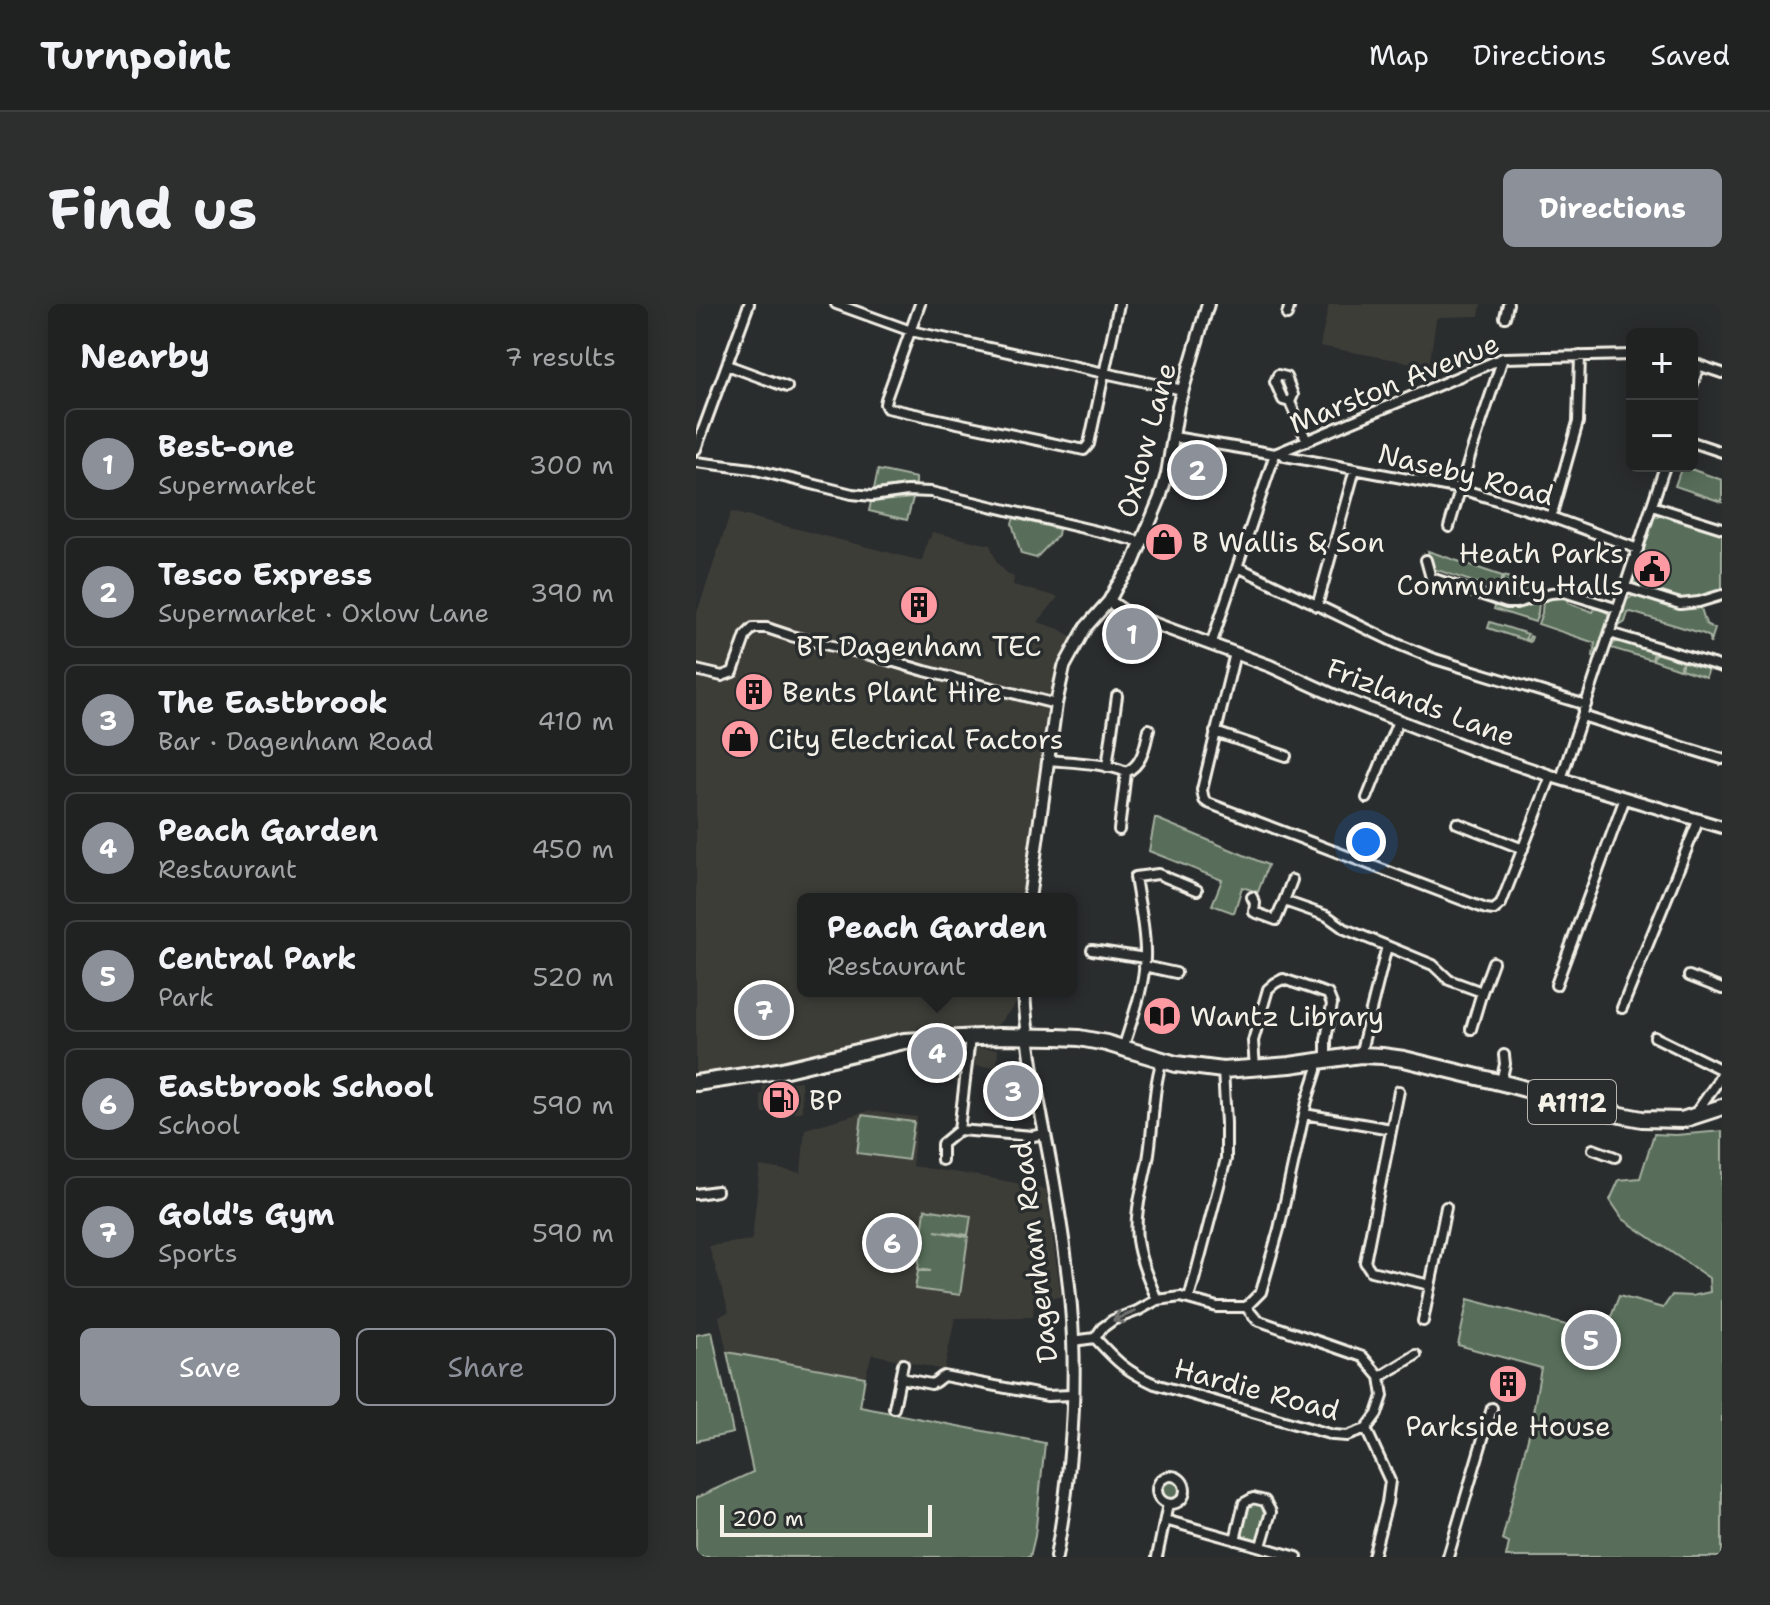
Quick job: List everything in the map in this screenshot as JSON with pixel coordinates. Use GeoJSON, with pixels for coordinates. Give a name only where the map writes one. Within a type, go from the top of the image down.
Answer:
{"type":"FeatureCollection","features":[{"type":"Feature","properties":{"kind":"main road","name":"A1112"},"geometry":{"type":"LineString","coordinates":[[696,1083],[778,1071],[904,1041],[1027,1036],[1079,1038],[1106,1043],[1205,1069],[1255,1068],[1360,1055],[1404,1059],[1642,1119],[1667,1121],[1691,1118],[1719,1094]]}},
{"type":"Feature","properties":{"kind":"main road","name":"A1112"},"geometry":{"type":"LineString","coordinates":[[1343,1058],[1399,1067],[1641,1126],[1689,1127],[1722,1117]]}},
{"type":"Feature","properties":{"kind":"street"},"geometry":{"type":"LineString","coordinates":[[696,449],[749,304]]}},
{"type":"Feature","properties":{"kind":"street"},"geometry":{"type":"LineString","coordinates":[[836,304],[911,331],[1183,390]]}},
{"type":"Feature","properties":{"kind":"street"},"geometry":{"type":"LineString","coordinates":[[920,304],[885,407],[1084,450],[1089,444],[1119,304]]}},
{"type":"Feature","properties":{"kind":"street","name":"Oxlow Lane"},"geometry":{"type":"LineString","coordinates":[[1030,893],[1064,667],[1086,627],[1109,601],[1133,563],[1156,509],[1163,491],[1178,406],[1208,304]]}},
{"type":"Feature","properties":{"kind":"street"},"geometry":{"type":"LineString","coordinates":[[1287,315],[1290,304]]}},
{"type":"Feature","properties":{"kind":"street"},"geometry":{"type":"LineString","coordinates":[[1505,317],[1508,304]]}},
{"type":"Feature","properties":{"kind":"street","name":"Marston Avenue"},"geometry":{"type":"LineString","coordinates":[[1174,437],[1278,453],[1503,358],[1626,355]]}},
{"type":"Feature","properties":{"kind":"street"},"geometry":{"type":"LineString","coordinates":[[1551,517],[1578,422],[1580,356]]}},
{"type":"Feature","properties":{"kind":"street"},"geometry":{"type":"LineString","coordinates":[[1449,527],[1503,358]]}},
{"type":"Feature","properties":{"kind":"street"},"geometry":{"type":"LineString","coordinates":[[727,365],[787,387]]}},
{"type":"Feature","properties":{"kind":"street"},"geometry":{"type":"LineString","coordinates":[[1698,365],[1722,373]]}},
{"type":"Feature","properties":{"kind":"street"},"geometry":{"type":"LineString","coordinates":[[1290,402],[1307,441]]}},
{"type":"Feature","properties":{"kind":"street"},"geometry":{"type":"LineString","coordinates":[[1698,444],[1722,452]]}},
{"type":"Feature","properties":{"kind":"street"},"geometry":{"type":"LineString","coordinates":[[1211,645],[1278,453]]}},
{"type":"Feature","properties":{"kind":"street","name":"Naseby Road"},"geometry":{"type":"LineString","coordinates":[[1278,453],[1461,489],[1638,549]]}},
{"type":"Feature","properties":{"kind":"street"},"geometry":{"type":"LineString","coordinates":[[696,462],[752,469],[852,494],[872,496],[907,491],[931,492],[1134,540]]}},
{"type":"Feature","properties":{"kind":"street"},"geometry":{"type":"LineString","coordinates":[[1317,606],[1355,469]]}},
{"type":"Feature","properties":{"kind":"street"},"geometry":{"type":"LineString","coordinates":[[1235,653],[1202,790],[1207,802],[1494,910],[1501,904],[1582,716],[1663,472]]}},
{"type":"Feature","properties":{"kind":"street"},"geometry":{"type":"LineString","coordinates":[[1652,506],[1722,528]]}},
{"type":"Feature","properties":{"kind":"street"},"geometry":{"type":"LineString","coordinates":[[1426,560],[1431,578],[1501,602],[1516,603],[1564,592],[1618,609]]}},
{"type":"Feature","properties":{"kind":"street"},"geometry":{"type":"LineString","coordinates":[[1238,567],[1435,659],[1586,705]]}},
{"type":"Feature","properties":{"kind":"street"},"geometry":{"type":"LineString","coordinates":[[1625,587],[1680,604],[1722,595]]}},
{"type":"Feature","properties":{"kind":"street","name":"Frizlands Lane"},"geometry":{"type":"LineString","coordinates":[[1109,601],[1128,614],[1270,666],[1486,755],[1722,827]]}},
{"type":"Feature","properties":{"kind":"street"},"geometry":{"type":"LineString","coordinates":[[696,670],[722,676],[733,672],[746,635],[753,628],[767,628],[1056,704]]}},
{"type":"Feature","properties":{"kind":"street"},"geometry":{"type":"LineString","coordinates":[[1610,633],[1722,667]]}},
{"type":"Feature","properties":{"kind":"street"},"geometry":{"type":"LineString","coordinates":[[1107,767],[1117,696]]}},
{"type":"Feature","properties":{"kind":"street"},"geometry":{"type":"LineString","coordinates":[[1582,716],[1722,759]]}},
{"type":"Feature","properties":{"kind":"street"},"geometry":{"type":"LineString","coordinates":[[1367,798],[1398,721]]}},
{"type":"Feature","properties":{"kind":"street"},"geometry":{"type":"LineString","coordinates":[[1126,772],[1137,766],[1149,729]]}},
{"type":"Feature","properties":{"kind":"street"},"geometry":{"type":"LineString","coordinates":[[1215,732],[1286,756]]}},
{"type":"Feature","properties":{"kind":"street"},"geometry":{"type":"LineString","coordinates":[[1048,760],[1126,772]]}},
{"type":"Feature","properties":{"kind":"street"},"geometry":{"type":"LineString","coordinates":[[1119,830],[1126,772]]}},
{"type":"Feature","properties":{"kind":"street"},"geometry":{"type":"LineString","coordinates":[[1556,985],[1625,798]]}},
{"type":"Feature","properties":{"kind":"street"},"geometry":{"type":"LineString","coordinates":[[1622,1008],[1699,819]]}},
{"type":"Feature","properties":{"kind":"street"},"geometry":{"type":"LineString","coordinates":[[1457,823],[1523,849]]}},
{"type":"Feature","properties":{"kind":"street"},"geometry":{"type":"LineString","coordinates":[[1123,1049],[1136,1011],[1145,962],[1135,877],[1158,874],[1197,890]]}},
{"type":"Feature","properties":{"kind":"street"},"geometry":{"type":"LineString","coordinates":[[1252,897],[1254,912],[1276,920],[1292,880]]}},
{"type":"Feature","properties":{"kind":"street"},"geometry":{"type":"LineString","coordinates":[[1284,901],[1327,916],[1345,929],[1433,965],[1449,980],[1482,992]]}},
{"type":"Feature","properties":{"kind":"street"},"geometry":{"type":"LineString","coordinates":[[1360,1055],[1387,946]]}},
{"type":"Feature","properties":{"kind":"street"},"geometry":{"type":"LineString","coordinates":[[1092,950],[1145,962],[1176,973]]}},
{"type":"Feature","properties":{"kind":"street"},"geometry":{"type":"LineString","coordinates":[[1471,1029],[1493,962]]}},
{"type":"Feature","properties":{"kind":"street"},"geometry":{"type":"LineString","coordinates":[[1689,976],[1722,989]]}},
{"type":"Feature","properties":{"kind":"street"},"geometry":{"type":"LineString","coordinates":[[1073,1341],[1095,1338],[1113,1320],[1157,1300],[1170,1297],[1217,1307],[1246,1307],[1261,1292],[1289,1190],[1304,1114],[1322,1060],[1332,1004],[1328,994],[1283,979],[1268,989],[1253,1041],[1255,1068]]}},
{"type":"Feature","properties":{"kind":"street"},"geometry":{"type":"LineString","coordinates":[[1024,997],[1027,1036]]}},
{"type":"Feature","properties":{"kind":"street","name":"Dagenham Road"},"geometry":{"type":"LineString","coordinates":[[1027,1036],[1053,1178],[1073,1341],[1071,1445],[1056,1557]]}},
{"type":"Feature","properties":{"kind":"street"},"geometry":{"type":"LineString","coordinates":[[1655,1037],[1722,1071],[1719,1094],[1691,1118]]}},
{"type":"Feature","properties":{"kind":"street"},"geometry":{"type":"LineString","coordinates":[[942,1160],[942,1144],[959,1130],[970,1038]]}},
{"type":"Feature","properties":{"kind":"street"},"geometry":{"type":"LineString","coordinates":[[1501,1082],[1504,1055]]}},
{"type":"Feature","properties":{"kind":"street"},"geometry":{"type":"LineString","coordinates":[[1157,1300],[1141,1260],[1137,1237],[1141,1186],[1148,1159],[1154,1095],[1162,1060]]}},
{"type":"Feature","properties":{"kind":"street"},"geometry":{"type":"LineString","coordinates":[[1189,1299],[1226,1159],[1223,1070]]}},
{"type":"Feature","properties":{"kind":"street"},"geometry":{"type":"LineString","coordinates":[[1399,1091],[1365,1262],[1371,1271],[1430,1285]]}},
{"type":"Feature","properties":{"kind":"street"},"geometry":{"type":"LineString","coordinates":[[1304,1114],[1391,1129]]}},
{"type":"Feature","properties":{"kind":"street"},"geometry":{"type":"LineString","coordinates":[[959,1130],[1033,1136],[1044,1134]]}},
{"type":"Feature","properties":{"kind":"street"},"geometry":{"type":"LineString","coordinates":[[1593,1149],[1615,1157]]}},
{"type":"Feature","properties":{"kind":"street"},"geometry":{"type":"LineString","coordinates":[[696,1194],[717,1191]]}},
{"type":"Feature","properties":{"kind":"street"},"geometry":{"type":"LineString","coordinates":[[1423,1321],[1446,1207]]}},
{"type":"Feature","properties":{"kind":"street","name":"Hardie Road"},"geometry":{"type":"LineString","coordinates":[[1095,1338],[1132,1373],[1155,1384],[1333,1435],[1347,1436],[1366,1429],[1377,1414],[1383,1396],[1380,1377],[1363,1357],[1257,1320],[1246,1307]]}},
{"type":"Feature","properties":{"kind":"street","name":"Hardie Road"},"geometry":{"type":"LineString","coordinates":[[1380,1377],[1416,1355]]}},
{"type":"Feature","properties":{"kind":"street"},"geometry":{"type":"LineString","coordinates":[[894,1408],[903,1364]]}},
{"type":"Feature","properties":{"kind":"street"},"geometry":{"type":"LineString","coordinates":[[900,1378],[931,1384],[944,1376],[1047,1396],[1072,1395]]}},
{"type":"Feature","properties":{"kind":"street"},"geometry":{"type":"LineString","coordinates":[[1448,1557],[1492,1408]]}},
{"type":"Feature","properties":{"kind":"street"},"geometry":{"type":"LineString","coordinates":[[1366,1429],[1390,1481],[1373,1557]]}},
{"type":"Feature","properties":{"kind":"street"},"geometry":{"type":"LineString","coordinates":[[1235,1540],[1244,1503],[1253,1498],[1265,1501],[1271,1512],[1261,1546]]}},
{"type":"Feature","properties":{"kind":"street"},"geometry":{"type":"LineString","coordinates":[[1157,1557],[1168,1504]]}},
{"type":"Feature","properties":{"kind":"street"},"geometry":{"type":"LineString","coordinates":[[1165,1520],[1297,1557]]}},
{"type":"Feature","properties":{"kind":"shaded area"},"geometry":{"type":"Polygon","coordinates":[[[1329,304],[1481,304],[1479,316],[1436,319],[1429,366],[1320,346],[1329,304]]]}},
{"type":"Feature","properties":{"kind":"shaded area"},"geometry":{"type":"Polygon","coordinates":[[[731,512],[922,561],[932,532],[990,545],[997,563],[1014,577],[1013,585],[1058,597],[1038,622],[1059,629],[1075,639],[1051,700],[1030,829],[1025,893],[797,893],[797,997],[1016,997],[1015,1005],[994,1029],[895,1036],[790,1061],[696,1075],[696,616],[731,512]]]}},
{"type":"Feature","properties":{"kind":"shaded area"},"geometry":{"type":"Polygon","coordinates":[[[935,1046],[970,1050],[966,1083],[924,1078],[925,1048],[935,1046]]]}},
{"type":"Feature","properties":{"kind":"shaded area"},"geometry":{"type":"Polygon","coordinates":[[[975,1048],[998,1049],[997,1067],[975,1066],[975,1048]]]}},
{"type":"Feature","properties":{"kind":"shaded area","name":"BP"},"geometry":{"type":"Polygon","coordinates":[[[801,1081],[802,1112],[763,1113],[762,1086],[801,1081]]]}},
{"type":"Feature","properties":{"kind":"shaded area"},"geometry":{"type":"Polygon","coordinates":[[[868,1111],[917,1117],[912,1166],[1046,1189],[1061,1297],[1034,1298],[1033,1317],[955,1318],[944,1370],[872,1354],[865,1377],[727,1352],[719,1316],[729,1312],[709,1246],[752,1240],[760,1166],[801,1173],[805,1129],[868,1111]]]}},
{"type":"Feature","properties":{"kind":"green space"},"geometry":{"type":"Polygon","coordinates":[[[878,470],[916,478],[916,484],[874,489],[878,470]]]}},
{"type":"Feature","properties":{"kind":"green space"},"geometry":{"type":"Polygon","coordinates":[[[1680,472],[1698,472],[1722,480],[1722,502],[1675,486],[1680,472]]]}},
{"type":"Feature","properties":{"kind":"green space"},"geometry":{"type":"Polygon","coordinates":[[[913,498],[907,520],[869,511],[871,502],[913,498]]]}},
{"type":"Feature","properties":{"kind":"green space"},"geometry":{"type":"Polygon","coordinates":[[[1661,514],[1722,533],[1722,591],[1682,601],[1637,587],[1634,581],[1654,518],[1661,514]]]}},
{"type":"Feature","properties":{"kind":"green space"},"geometry":{"type":"Polygon","coordinates":[[[1014,518],[1059,529],[1058,535],[1036,558],[1021,554],[1012,523],[1014,518]]]}},
{"type":"Feature","properties":{"kind":"green space"},"geometry":{"type":"Polygon","coordinates":[[[1428,551],[1502,576],[1498,590],[1431,568],[1428,551]]]}},
{"type":"Feature","properties":{"kind":"green space"},"geometry":{"type":"Polygon","coordinates":[[[1504,576],[1548,591],[1513,600],[1497,597],[1504,576]]]}},
{"type":"Feature","properties":{"kind":"green space"},"geometry":{"type":"Polygon","coordinates":[[[1634,595],[1675,606],[1700,605],[1706,624],[1715,629],[1710,644],[1710,637],[1704,634],[1631,612],[1619,626],[1627,600],[1634,595]]]}},
{"type":"Feature","properties":{"kind":"green space"},"geometry":{"type":"Polygon","coordinates":[[[1569,598],[1568,603],[1593,612],[1596,607],[1608,613],[1596,657],[1593,656],[1595,643],[1538,624],[1543,600],[1569,598]]]}},
{"type":"Feature","properties":{"kind":"green space"},"geometry":{"type":"Polygon","coordinates":[[[1539,601],[1535,622],[1494,609],[1496,604],[1510,607],[1539,601]]]}},
{"type":"Feature","properties":{"kind":"green space"},"geometry":{"type":"Polygon","coordinates":[[[1490,622],[1528,634],[1525,639],[1532,637],[1530,642],[1488,628],[1490,622]]]}},
{"type":"Feature","properties":{"kind":"green space"},"geometry":{"type":"Polygon","coordinates":[[[1619,641],[1654,652],[1652,660],[1611,648],[1619,641]]]}},
{"type":"Feature","properties":{"kind":"green space"},"geometry":{"type":"Polygon","coordinates":[[[1656,652],[1705,667],[1706,677],[1681,669],[1683,661],[1679,669],[1653,660],[1656,652]]]}},
{"type":"Feature","properties":{"kind":"green space"},"geometry":{"type":"Polygon","coordinates":[[[1155,818],[1268,865],[1258,892],[1242,887],[1234,913],[1212,905],[1222,880],[1149,851],[1155,818]]]}},
{"type":"Feature","properties":{"kind":"green space"},"geometry":{"type":"Polygon","coordinates":[[[862,1115],[914,1122],[908,1160],[857,1153],[862,1115]]]}},
{"type":"Feature","properties":{"kind":"green space"},"geometry":{"type":"Polygon","coordinates":[[[1722,1131],[1722,1557],[1506,1557],[1509,1543],[1502,1540],[1529,1434],[1541,1368],[1458,1345],[1468,1299],[1604,1335],[1619,1296],[1663,1308],[1672,1295],[1692,1296],[1710,1292],[1709,1278],[1623,1219],[1610,1200],[1619,1180],[1640,1178],[1654,1134],[1722,1131]]]}},
{"type":"Feature","properties":{"kind":"green space"},"geometry":{"type":"Polygon","coordinates":[[[925,1209],[971,1216],[968,1235],[935,1231],[968,1237],[960,1295],[915,1289],[918,1271],[931,1271],[918,1269],[925,1209]]]}},
{"type":"Feature","properties":{"kind":"green space"},"geometry":{"type":"Polygon","coordinates":[[[712,1332],[733,1433],[696,1441],[696,1335],[712,1332]]]}},
{"type":"Feature","properties":{"kind":"green space"},"geometry":{"type":"Polygon","coordinates":[[[727,1352],[865,1377],[860,1407],[1045,1443],[1030,1557],[696,1557],[696,1498],[753,1472],[727,1352]]]}},
{"type":"Feature","properties":{"kind":"green space"},"geometry":{"type":"Polygon","coordinates":[[[1171,1477],[1180,1481],[1184,1490],[1180,1499],[1171,1503],[1162,1499],[1158,1490],[1162,1481],[1171,1477]]]}},
{"type":"Feature","properties":{"kind":"green space"},"geometry":{"type":"Polygon","coordinates":[[[1257,1502],[1265,1504],[1268,1512],[1260,1540],[1242,1535],[1249,1506],[1257,1502]]]}},
{"type":"Feature","properties":{"kind":"place","name":"Tesco Express"},"geometry":{"type":"Point","coordinates":[1197,470]}},
{"type":"Feature","properties":{"kind":"place","name":"B Wallis & Son"},"geometry":{"type":"Point","coordinates":[1164,542]}},
{"type":"Feature","properties":{"kind":"place","name":"Heath Parks Community Halls"},"geometry":{"type":"Point","coordinates":[1652,569]}},
{"type":"Feature","properties":{"kind":"place","name":"BT Dagenham TEC"},"geometry":{"type":"Point","coordinates":[919,605]}},
{"type":"Feature","properties":{"kind":"place","name":"Best-one"},"geometry":{"type":"Point","coordinates":[1132,634]}},
{"type":"Feature","properties":{"kind":"place","name":"Bents Plant Hire"},"geometry":{"type":"Point","coordinates":[754,692]}},
{"type":"Feature","properties":{"kind":"place","name":"City Electrical Factors"},"geometry":{"type":"Point","coordinates":[740,739]}},
{"type":"Feature","properties":{"kind":"place","name":"Gold's Gym"},"geometry":{"type":"Point","coordinates":[764,1010]}},
{"type":"Feature","properties":{"kind":"place","name":"Wantz Library"},"geometry":{"type":"Point","coordinates":[1162,1016]}},
{"type":"Feature","properties":{"kind":"place","name":"Peach Garden"},"geometry":{"type":"Point","coordinates":[937,1053]}},
{"type":"Feature","properties":{"kind":"place","name":"The Eastbrook"},"geometry":{"type":"Point","coordinates":[1013,1091]}},
{"type":"Feature","properties":{"kind":"place","name":"BP"},"geometry":{"type":"Point","coordinates":[781,1100]}},
{"type":"Feature","properties":{"kind":"place","name":"Eastbrook School"},"geometry":{"type":"Point","coordinates":[892,1243]}},
{"type":"Feature","properties":{"kind":"place","name":"Central Park"},"geometry":{"type":"Point","coordinates":[1591,1340]}},
{"type":"Feature","properties":{"kind":"place","name":"Parkside House"},"geometry":{"type":"Point","coordinates":[1508,1384]}}]}
